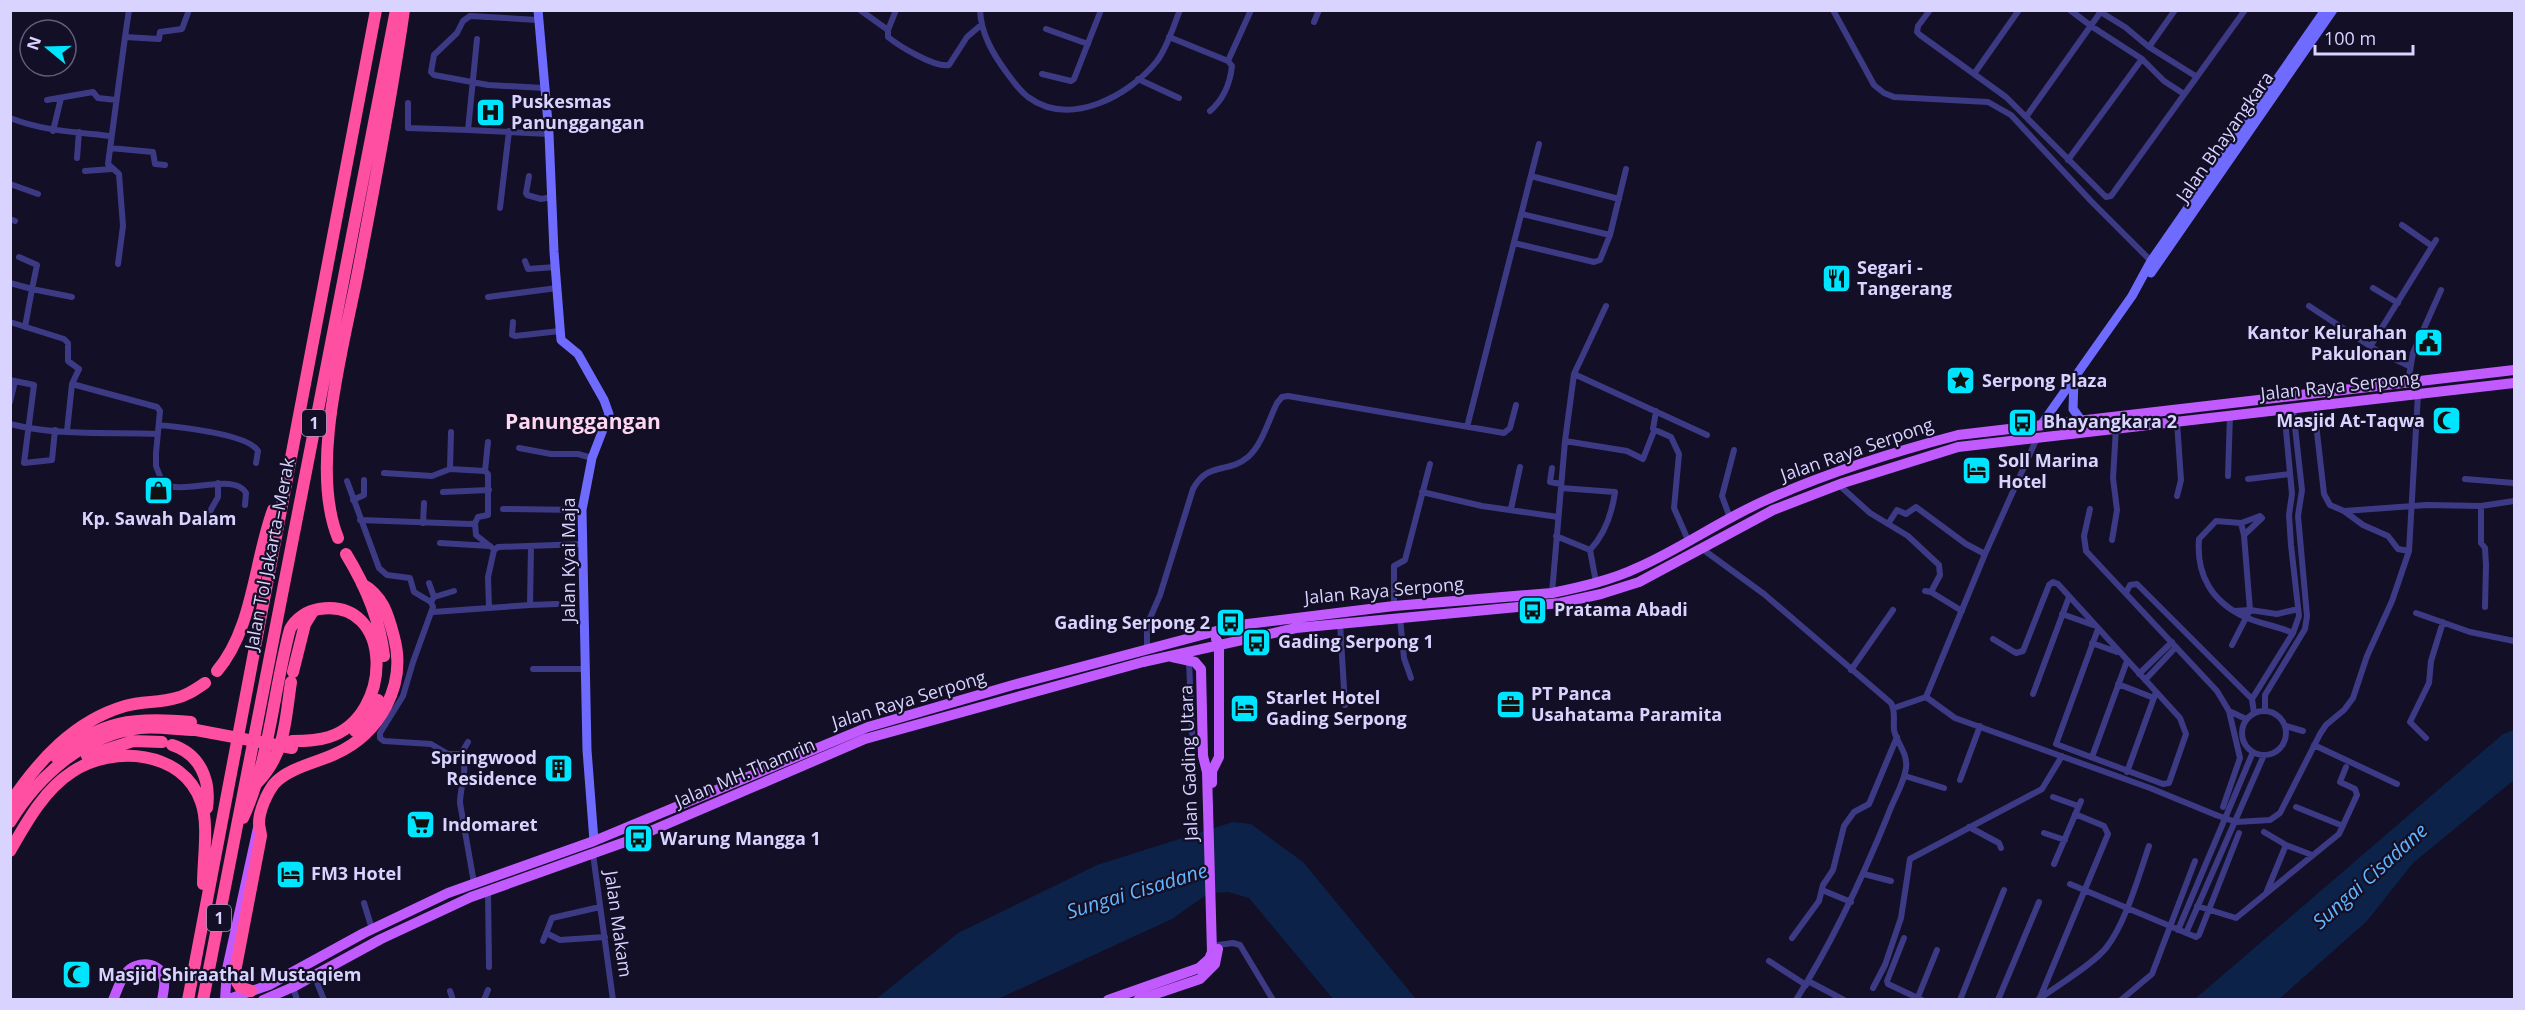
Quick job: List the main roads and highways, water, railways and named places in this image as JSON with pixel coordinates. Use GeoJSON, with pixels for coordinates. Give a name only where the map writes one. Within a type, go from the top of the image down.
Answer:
{"type":"FeatureCollection","features":[{"type":"Feature","properties":{"kind":"highway","name":"Jalan Tol Jakarta–Merak"},"geometry":{"type":"LineString","coordinates":[[188,999],[376,10]]}},
{"type":"Feature","properties":{"kind":"highway","name":"Jalan Tol Jakarta–Merak"},"geometry":{"type":"LineString","coordinates":[[203,999],[396,10]]}},
{"type":"Feature","properties":{"kind":"highway"},"geometry":{"type":"LineString","coordinates":[[339,538],[330,516],[326,463],[339,372],[404,10]]}},
{"type":"Feature","properties":{"kind":"highway"},"geometry":{"type":"LineString","coordinates":[[217,671],[238,640],[261,546],[287,473]]}},
{"type":"Feature","properties":{"kind":"highway"},"geometry":{"type":"LineString","coordinates":[[20,790],[67,747],[86,735],[128,721],[149,719],[312,748],[332,744],[352,733],[367,719],[380,697],[384,678],[382,641],[362,584],[346,554]]}},
{"type":"Feature","properties":{"kind":"highway"},"geometry":{"type":"LineString","coordinates":[[247,995],[234,977],[261,836],[259,823],[268,793],[275,782],[293,771],[338,753],[369,732],[386,710],[398,668],[397,648],[390,622],[377,592],[362,584]]}},
{"type":"Feature","properties":{"kind":"highway"},"geometry":{"type":"LineString","coordinates":[[256,784],[271,769],[278,753],[292,677],[305,624],[314,610]]}},
{"type":"Feature","properties":{"kind":"highway"},"geometry":{"type":"LineString","coordinates":[[234,836],[256,784],[290,629],[297,619],[314,610],[342,610],[358,618],[374,643],[377,678],[372,696],[347,728],[330,737],[292,744]]}},
{"type":"Feature","properties":{"kind":"highway"},"geometry":{"type":"LineString","coordinates":[[12,814],[20,790],[39,765],[66,737],[85,724],[102,714],[127,705],[182,696],[205,683]]}},
{"type":"Feature","properties":{"kind":"highway"},"geometry":{"type":"LineString","coordinates":[[12,814],[45,776],[64,759],[112,734],[143,728],[196,727]]}},
{"type":"Feature","properties":{"kind":"highway"},"geometry":{"type":"LineString","coordinates":[[12,814],[74,762],[125,742],[143,740],[167,744],[195,758],[203,771],[208,802],[204,827]]}},
{"type":"Feature","properties":{"kind":"highway"},"geometry":{"type":"LineString","coordinates":[[10,851],[31,816],[56,786],[72,772],[93,762],[115,756],[136,755],[153,759],[180,772],[198,794],[204,810],[202,916]]}},
{"type":"Feature","properties":{"kind":"main road","name":"Jalan Bhayangkara"},"geometry":{"type":"LineString","coordinates":[[2154,264],[2325,10]]}},
{"type":"Feature","properties":{"kind":"main road","name":"Jalan Bhayangkara"},"geometry":{"type":"LineString","coordinates":[[2041,425],[2333,10]]}},
{"type":"Feature","properties":{"kind":"main road","name":"Jalan Kyai Maja"},"geometry":{"type":"LineString","coordinates":[[538,15],[549,134],[560,332],[563,343],[578,354],[589,371],[608,408],[608,418],[592,458],[582,510],[587,750],[594,841]]}},
{"type":"Feature","properties":{"kind":"main road","name":"Jalan Raya Serpong"},"geometry":{"type":"LineString","coordinates":[[247,995],[414,908],[474,884],[514,876],[868,727],[1147,649],[1242,625],[1295,617],[1551,593],[1596,582],[1638,568],[1762,501],[1890,455],[1958,435],[2514,370]]}},
{"type":"Feature","properties":{"kind":"main road"},"geometry":{"type":"LineString","coordinates":[[2074,378],[2071,400],[2075,415],[2081,420]]}},
{"type":"Feature","properties":{"kind":"main road","name":"Jalan Raya Serpong"},"geometry":{"type":"LineString","coordinates":[[1197,650],[1296,628],[1560,603],[1601,594],[1639,582],[1773,510],[1839,485],[1958,447],[2514,384]]}},
{"type":"Feature","properties":{"kind":"main road"},"geometry":{"type":"LineString","coordinates":[[1822,478],[1826,490]]}},
{"type":"Feature","properties":{"kind":"main road"},"geometry":{"type":"LineString","coordinates":[[1205,634],[1213,636],[1219,644]]}},
{"type":"Feature","properties":{"kind":"main road","name":"Jalan Gading Utara"},"geometry":{"type":"LineString","coordinates":[[1138,999],[1193,976],[1209,959],[1216,940],[1210,784],[1212,771],[1219,757],[1219,644]]}},
{"type":"Feature","properties":{"kind":"main road","name":"Jalan MH.Thamrin"},"geometry":{"type":"LineString","coordinates":[[271,996],[293,987],[390,934],[488,891],[514,876],[592,854],[694,813],[865,739],[981,709],[1143,662],[1197,650]]}},
{"type":"Feature","properties":{"kind":"main road","name":"Jalan Gading Utara"},"geometry":{"type":"LineString","coordinates":[[1171,657],[1200,665],[1203,756],[1210,784]]}},
{"type":"Feature","properties":{"kind":"main road"},"geometry":{"type":"LineString","coordinates":[[690,802],[694,813]]}},
{"type":"Feature","properties":{"kind":"main road"},"geometry":{"type":"LineString","coordinates":[[259,823],[227,969],[226,999],[247,995],[271,996]]}},
{"type":"Feature","properties":{"kind":"main road"},"geometry":{"type":"LineString","coordinates":[[113,999],[126,972],[135,965],[145,964],[158,969],[165,979],[162,999]]}},
{"type":"Feature","properties":{"kind":"main road"},"geometry":{"type":"LineString","coordinates":[[120,999],[125,984],[132,975],[140,971],[153,973],[159,977],[164,987]]}},
{"type":"Feature","properties":{"kind":"main road","name":"Jalan Raya Serpong"},"geometry":{"type":"LineString","coordinates":[[271,996],[288,975]]}},
{"type":"Feature","properties":{"kind":"main road","name":"Jalan Gading Utara"},"geometry":{"type":"LineString","coordinates":[[1108,999],[1193,976]]}},
{"type":"Feature","properties":{"kind":"water","name":"Sungai Cisadane"},"geometry":{"type":"Polygon","coordinates":[[[2514,730],[2514,780],[2413,863],[2367,921],[2279,999],[2195,999],[2503,734],[2514,730]]]}},
{"type":"Feature","properties":{"kind":"water","name":"Sungai Cisadane"},"geometry":{"type":"Polygon","coordinates":[[[1233,822],[1251,824],[1303,862],[1416,999],[1333,999],[1249,898],[1228,892],[1209,893],[1172,919],[998,999],[875,1000],[958,933],[1097,865],[1233,822]]]}},
{"type":"Feature","properties":{"kind":"place","name":"Puskesmas Panunggangan"},"geometry":{"type":"Point","coordinates":[490,112]}},
{"type":"Feature","properties":{"kind":"place","name":"Segari - Tangerang"},"geometry":{"type":"Point","coordinates":[1836,278]}},
{"type":"Feature","properties":{"kind":"place","name":"Kantor Kelurahan Pakulonan"},"geometry":{"type":"Point","coordinates":[2428,343]}},
{"type":"Feature","properties":{"kind":"place","name":"Serpong Plaza"},"geometry":{"type":"Point","coordinates":[1961,381]}},
{"type":"Feature","properties":{"kind":"place","name":"Masjid At-Taqwa"},"geometry":{"type":"Point","coordinates":[2446,421]}},
{"type":"Feature","properties":{"kind":"place","name":"Bhayangkara 2"},"geometry":{"type":"Point","coordinates":[2022,422]}},
{"type":"Feature","properties":{"kind":"place","name":"Soll Marina Hotel"},"geometry":{"type":"Point","coordinates":[1977,471]}},
{"type":"Feature","properties":{"kind":"place","name":"Kp. Sawah Dalam"},"geometry":{"type":"Point","coordinates":[159,490]}},
{"type":"Feature","properties":{"kind":"place","name":"Pratama Abadi"},"geometry":{"type":"Point","coordinates":[1533,610]}},
{"type":"Feature","properties":{"kind":"place","name":"Gading Serpong 2"},"geometry":{"type":"Point","coordinates":[1231,623]}},
{"type":"Feature","properties":{"kind":"place","name":"Gading Serpong 1"},"geometry":{"type":"Point","coordinates":[1257,642]}},
{"type":"Feature","properties":{"kind":"place","name":"PT Panca Usahatama Paramita"},"geometry":{"type":"Point","coordinates":[1510,704]}},
{"type":"Feature","properties":{"kind":"place","name":"Starlet Hotel Gading Serpong"},"geometry":{"type":"Point","coordinates":[1245,708]}},
{"type":"Feature","properties":{"kind":"place","name":"Springwood Residence"},"geometry":{"type":"Point","coordinates":[558,768]}},
{"type":"Feature","properties":{"kind":"place","name":"Indomaret"},"geometry":{"type":"Point","coordinates":[421,825]}},
{"type":"Feature","properties":{"kind":"place","name":"Warung Mangga 1"},"geometry":{"type":"Point","coordinates":[639,839]}},
{"type":"Feature","properties":{"kind":"place","name":"FM3 Hotel"},"geometry":{"type":"Point","coordinates":[290,874]}},
{"type":"Feature","properties":{"kind":"place","name":"Masjid Shiraathal Mustaqiem"},"geometry":{"type":"Point","coordinates":[77,975]}},
{"type":"Feature","properties":{"kind":"district","name":"Panunggangan"},"geometry":{"type":"Point","coordinates":[583,422]}}]}
